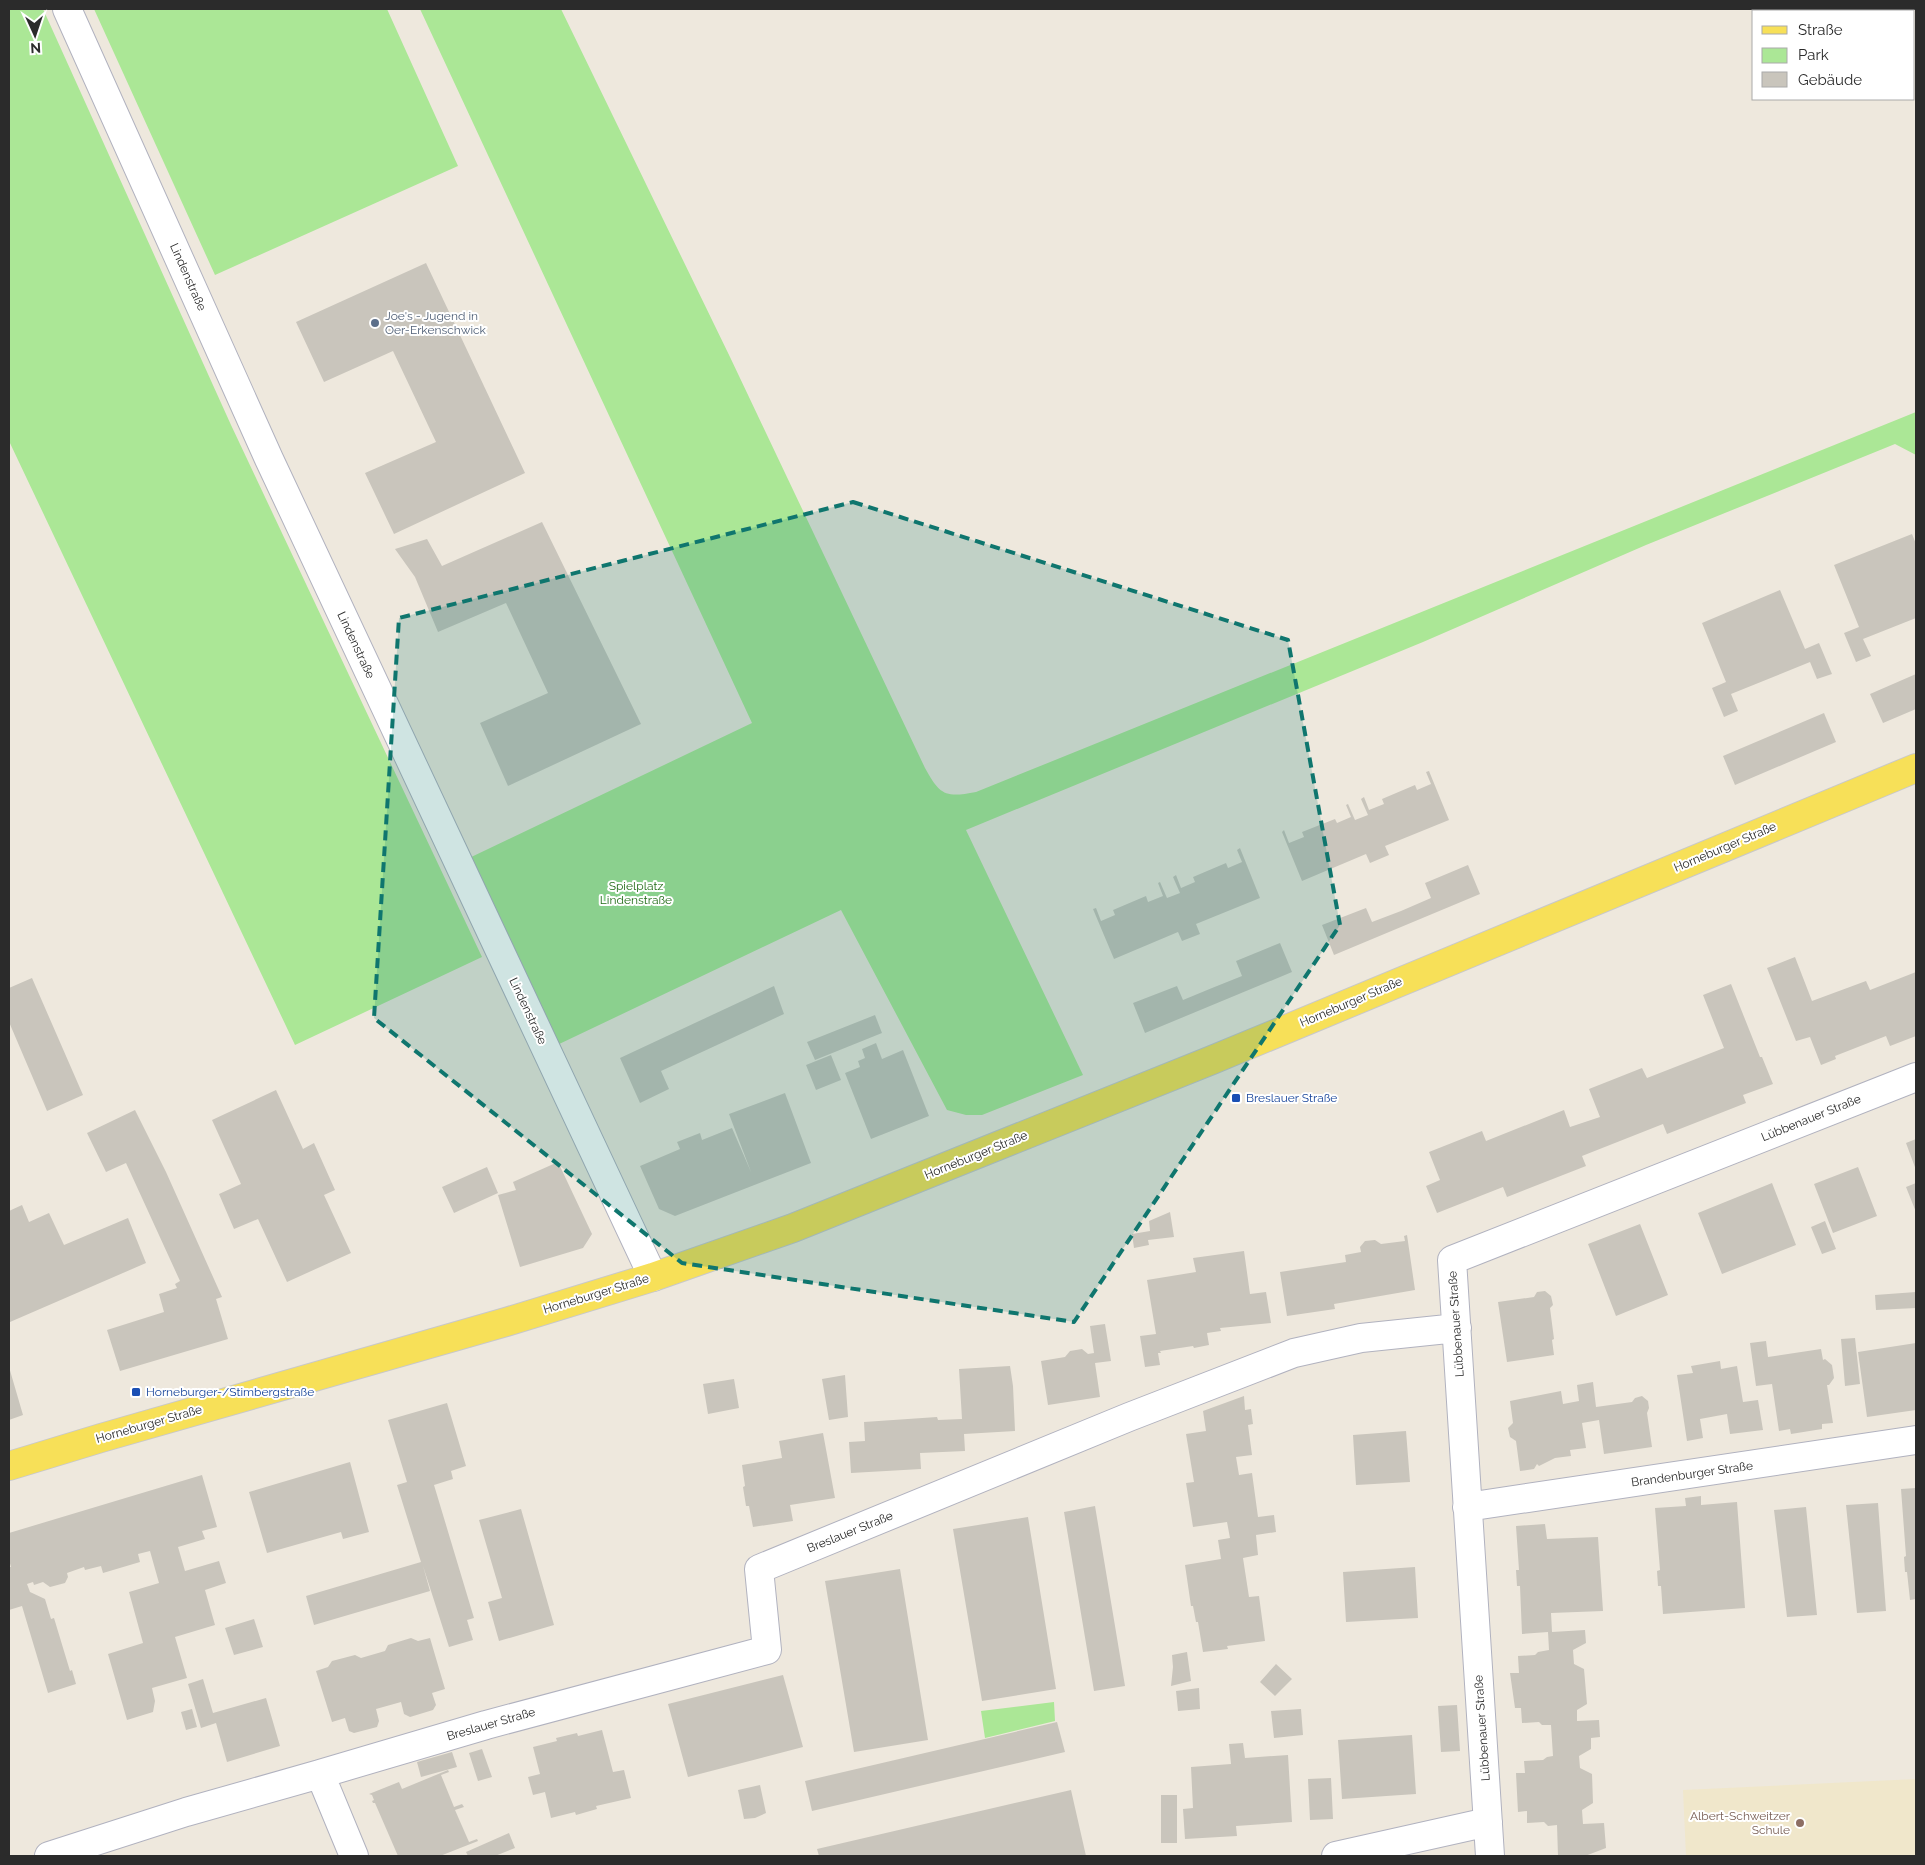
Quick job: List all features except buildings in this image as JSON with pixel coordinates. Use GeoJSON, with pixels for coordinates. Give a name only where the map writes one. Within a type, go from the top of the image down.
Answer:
{"type":"FeatureCollection","features":[{"type":"Feature","properties":{"kind":"main road","name":"Horneburger Straße"},"geometry":{"type":"LineString","coordinates":[[9,1466],[652,1278],[793,1228],[1170,1077],[1916,768]]}},
{"type":"Feature","properties":{"kind":"street","name":"Lindenstraße"},"geometry":{"type":"LineString","coordinates":[[67,9],[269,459],[652,1278]]}},
{"type":"Feature","properties":{"kind":"street","name":"Lübbenauer Straße"},"geometry":{"type":"LineString","coordinates":[[1490,1856],[1452,1260],[1916,1077]]}},
{"type":"Feature","properties":{"kind":"street","name":"Breslauer Straße"},"geometry":{"type":"LineString","coordinates":[[50,1856],[186,1812],[486,1724],[767,1650],[759,1569],[1294,1353],[1361,1338],[1457,1328]]}},
{"type":"Feature","properties":{"kind":"street","name":"Brandenburger Straße"},"geometry":{"type":"LineString","coordinates":[[1468,1507],[1916,1440]]}},
{"type":"Feature","properties":{"kind":"street"},"geometry":{"type":"LineString","coordinates":[[320,1774],[354,1856]]}},
{"type":"Feature","properties":{"kind":"street"},"geometry":{"type":"LineString","coordinates":[[1336,1856],[1488,1822]]}},
{"type":"Feature","properties":{"kind":"highlighted area"},"geometry":{"type":"Polygon","coordinates":[[[853,502],[1288,640],[1340,925],[1074,1322],[682,1263],[374,1018],[399,618],[853,502]]]}},
{"type":"Feature","properties":{"kind":"shaded area","name":"Albert-Schweitzer Schule"},"geometry":{"type":"Polygon","coordinates":[[[1916,1779],[1916,1856],[1686,1856],[1683,1790],[1916,1779]]]}},
{"type":"Feature","properties":{"kind":"green space"},"geometry":{"type":"Polygon","coordinates":[[[9,9],[43,9],[231,425],[482,957],[295,1045],[9,441],[9,9]]]}},
{"type":"Feature","properties":{"kind":"green space"},"geometry":{"type":"Polygon","coordinates":[[[94,9],[387,9],[458,166],[215,275],[94,9]]]}},
{"type":"Feature","properties":{"kind":"green space","name":"Spielplatz Lindenstraße"},"geometry":{"type":"Polygon","coordinates":[[[420,9],[561,9],[730,357],[925,768],[935,784],[944,792],[950,794],[957,795],[976,792],[1916,412],[1916,455],[1895,444],[1646,545],[1423,642],[966,830],[1083,1075],[982,1115],[966,1115],[947,1110],[841,910],[555,1046],[465,860],[752,723],[420,9]]]}},
{"type":"Feature","properties":{"kind":"green space"},"geometry":{"type":"Polygon","coordinates":[[[1054,1702],[1055,1721],[985,1738],[981,1711],[1054,1702]]]}},
{"type":"Feature","properties":{"kind":"place","name":"Joe's - Jugend in Oer-Erkenschwick"},"geometry":{"type":"Point","coordinates":[375,323]}},
{"type":"Feature","properties":{"kind":"place","name":"Breslauer Straße"},"geometry":{"type":"Point","coordinates":[1236,1098]}},
{"type":"Feature","properties":{"kind":"place","name":"Horneburger-/Stimbergstraße"},"geometry":{"type":"Point","coordinates":[136,1392]}},
{"type":"Feature","properties":{"kind":"place","name":"Albert-Schweitzer Schule"},"geometry":{"type":"Point","coordinates":[1800,1823]}}]}
